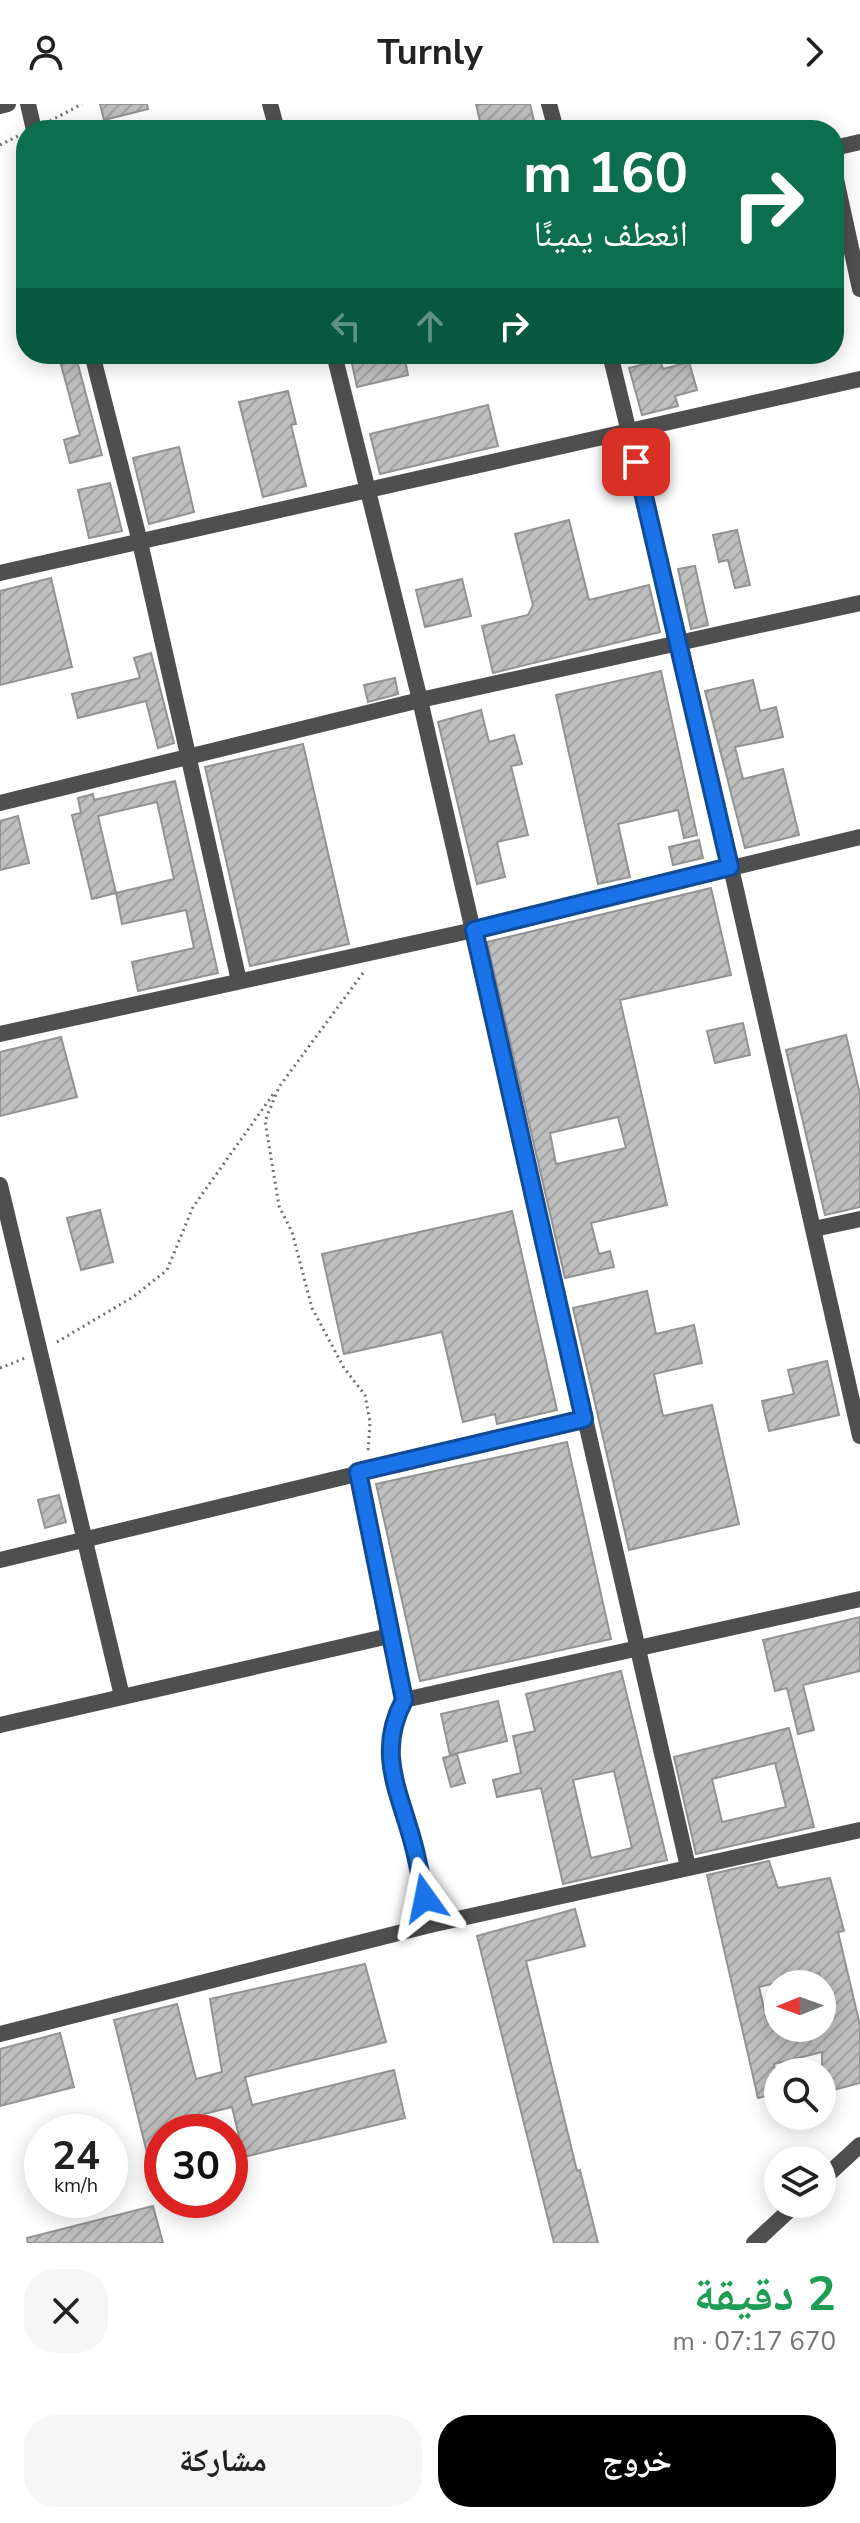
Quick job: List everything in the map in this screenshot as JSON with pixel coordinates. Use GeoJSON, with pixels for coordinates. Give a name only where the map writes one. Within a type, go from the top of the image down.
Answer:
{"type":"FeatureCollection","features":[{"type":"Feature","properties":{"kind":"street"},"geometry":{"type":"LineString","coordinates":[[0,106],[8,104]]}},
{"type":"Feature","properties":{"kind":"street"},"geometry":{"type":"LineString","coordinates":[[844,216],[860,289]]}},
{"type":"Feature","properties":{"kind":"street"},"geometry":{"type":"LineString","coordinates":[[95,364],[140,542],[239,981]]}},
{"type":"Feature","properties":{"kind":"street"},"geometry":{"type":"LineString","coordinates":[[337,364],[474,930],[688,1867]]}},
{"type":"Feature","properties":{"kind":"street"},"geometry":{"type":"LineString","coordinates":[[612,364],[680,643],[860,1436]]}},
{"type":"Feature","properties":{"kind":"street"},"geometry":{"type":"LineString","coordinates":[[0,573],[860,379]]}},
{"type":"Feature","properties":{"kind":"street"},"geometry":{"type":"LineString","coordinates":[[0,803],[420,700],[860,603]]}},
{"type":"Feature","properties":{"kind":"street"},"geometry":{"type":"LineString","coordinates":[[0,1034],[474,930],[860,837]]}},
{"type":"Feature","properties":{"kind":"street"},"geometry":{"type":"LineString","coordinates":[[0,1185],[122,1696]]}},
{"type":"Feature","properties":{"kind":"street"},"geometry":{"type":"LineString","coordinates":[[814,1229],[860,1219]]}},
{"type":"Feature","properties":{"kind":"street"},"geometry":{"type":"LineString","coordinates":[[0,1560],[584,1419]]}},
{"type":"Feature","properties":{"kind":"street"},"geometry":{"type":"LineString","coordinates":[[358,1472],[404,1700],[392,1722],[392,1775],[414,1844],[430,1925]]}},
{"type":"Feature","properties":{"kind":"street"},"geometry":{"type":"LineString","coordinates":[[404,1700],[860,1599]]}},
{"type":"Feature","properties":{"kind":"street"},"geometry":{"type":"LineString","coordinates":[[0,1725],[389,1636]]}},
{"type":"Feature","properties":{"kind":"street"},"geometry":{"type":"LineString","coordinates":[[0,2034],[430,1925],[860,1830]]}},
{"type":"Feature","properties":{"kind":"street"},"geometry":{"type":"LineString","coordinates":[[836,2167],[860,2145]]}},
{"type":"Feature","properties":{"kind":"street"},"geometry":{"type":"LineString","coordinates":[[754,2243],[781,2218]]}},
{"type":"Feature","properties":{"kind":"path"},"geometry":{"type":"LineString","coordinates":[[52,120],[82,104]]}},
{"type":"Feature","properties":{"kind":"path"},"geometry":{"type":"LineString","coordinates":[[0,1368],[39,1351],[133,1297],[167,1270],[193,1207],[366,968]]}},
{"type":"Feature","properties":{"kind":"path"},"geometry":{"type":"LineString","coordinates":[[279,1087],[265,1121],[279,1206],[292,1232],[312,1308],[344,1368],[365,1395],[370,1422],[370,1448],[358,1472]]}},
{"type":"Feature","properties":{"kind":"building"},"geometry":{"type":"Polygon","coordinates":[[[100,104],[147,104],[148,109],[104,120],[100,104]]]}},
{"type":"Feature","properties":{"kind":"building"},"geometry":{"type":"Polygon","coordinates":[[[476,104],[530,104],[534,120],[480,120],[476,104]]]}},
{"type":"Feature","properties":{"kind":"building"},"geometry":{"type":"Polygon","coordinates":[[[61,364],[78,364],[102,455],[70,463],[64,440],[80,435],[61,364]]]}},
{"type":"Feature","properties":{"kind":"building"},"geometry":{"type":"Polygon","coordinates":[[[352,364],[406,364],[408,375],[357,387],[352,364]]]}},
{"type":"Feature","properties":{"kind":"building"},"geometry":{"type":"Polygon","coordinates":[[[661,364],[663,369],[690,364],[697,390],[675,396],[678,406],[642,415],[629,368],[661,364]]]}},
{"type":"Feature","properties":{"kind":"building"},"geometry":{"type":"Polygon","coordinates":[[[288,391],[296,424],[291,425],[306,486],[263,497],[239,402],[288,391]]]}},
{"type":"Feature","properties":{"kind":"building"},"geometry":{"type":"Polygon","coordinates":[[[488,405],[498,446],[380,474],[370,434],[488,405]]]}},
{"type":"Feature","properties":{"kind":"building"},"geometry":{"type":"Polygon","coordinates":[[[179,447],[194,512],[149,524],[133,458],[179,447]]]}},
{"type":"Feature","properties":{"kind":"building"},"geometry":{"type":"Polygon","coordinates":[[[110,483],[122,531],[89,538],[78,490],[110,483]]]}},
{"type":"Feature","properties":{"kind":"building"},"geometry":{"type":"Polygon","coordinates":[[[569,520],[589,600],[649,585],[660,632],[493,673],[482,626],[528,615],[533,605],[515,534],[569,520]]]}},
{"type":"Feature","properties":{"kind":"building"},"geometry":{"type":"Polygon","coordinates":[[[737,530],[750,585],[735,588],[728,560],[719,562],[713,535],[737,530]]]}},
{"type":"Feature","properties":{"kind":"building"},"geometry":{"type":"Polygon","coordinates":[[[695,566],[708,625],[691,629],[678,569],[695,566]]]}},
{"type":"Feature","properties":{"kind":"building"},"geometry":{"type":"Polygon","coordinates":[[[51,578],[72,667],[0,685],[0,591],[51,578]]]}},
{"type":"Feature","properties":{"kind":"building"},"geometry":{"type":"Polygon","coordinates":[[[462,579],[471,616],[425,627],[416,590],[462,579]]]}},
{"type":"Feature","properties":{"kind":"building"},"geometry":{"type":"Polygon","coordinates":[[[151,653],[174,743],[158,748],[146,701],[78,718],[72,694],[140,678],[134,658],[151,653]]]}},
{"type":"Feature","properties":{"kind":"building"},"geometry":{"type":"Polygon","coordinates":[[[661,671],[697,835],[684,838],[678,810],[618,824],[630,877],[598,884],[556,695],[661,671]]]}},
{"type":"Feature","properties":{"kind":"building"},"geometry":{"type":"Polygon","coordinates":[[[395,678],[398,694],[368,702],[364,685],[395,678]]]}},
{"type":"Feature","properties":{"kind":"building"},"geometry":{"type":"Polygon","coordinates":[[[753,680],[760,711],[776,707],[783,737],[735,747],[743,779],[783,769],[799,835],[745,848],[705,691],[753,680]]]}},
{"type":"Feature","properties":{"kind":"building"},"geometry":{"type":"Polygon","coordinates":[[[481,710],[489,742],[514,735],[522,764],[511,766],[528,835],[497,842],[505,877],[477,884],[438,722],[481,710]]]}},
{"type":"Feature","properties":{"kind":"building"},"geometry":{"type":"Polygon","coordinates":[[[303,744],[349,944],[250,966],[205,767],[303,744]]]}},
{"type":"Feature","properties":{"kind":"building"},"geometry":{"type":"Polygon","coordinates":[[[175,781],[218,973],[138,991],[132,962],[194,948],[186,910],[122,924],[116,893],[92,899],[72,815],[81,813],[78,798],[93,794],[94,800],[175,781]],[[157,802],[98,816],[116,893],[174,879],[157,802]]]}},
{"type":"Feature","properties":{"kind":"building"},"geometry":{"type":"Polygon","coordinates":[[[18,816],[29,863],[0,870],[0,821],[18,816]]]}},
{"type":"Feature","properties":{"kind":"building"},"geometry":{"type":"Polygon","coordinates":[[[699,840],[703,858],[673,865],[669,847],[699,840]]]}},
{"type":"Feature","properties":{"kind":"building"},"geometry":{"type":"Polygon","coordinates":[[[711,888],[731,975],[620,1000],[667,1205],[591,1223],[599,1254],[610,1251],[614,1267],[565,1278],[487,942],[711,888]],[[618,1117],[550,1133],[556,1164],[626,1148],[618,1117]]]}},
{"type":"Feature","properties":{"kind":"building"},"geometry":{"type":"Polygon","coordinates":[[[743,1023],[750,1055],[715,1063],[707,1031],[743,1023]]]}},
{"type":"Feature","properties":{"kind":"building"},"geometry":{"type":"Polygon","coordinates":[[[846,1035],[860,1094],[860,1207],[825,1215],[786,1050],[846,1035]]]}},
{"type":"Feature","properties":{"kind":"building"},"geometry":{"type":"Polygon","coordinates":[[[61,1037],[77,1097],[0,1116],[0,1052],[61,1037]]]}},
{"type":"Feature","properties":{"kind":"building"},"geometry":{"type":"Polygon","coordinates":[[[100,1210],[113,1262],[81,1270],[67,1218],[100,1210]]]}},
{"type":"Feature","properties":{"kind":"building"},"geometry":{"type":"Polygon","coordinates":[[[512,1211],[557,1410],[497,1424],[495,1414],[463,1422],[442,1332],[344,1354],[322,1254],[512,1211]]]}},
{"type":"Feature","properties":{"kind":"building"},"geometry":{"type":"Polygon","coordinates":[[[647,1291],[656,1334],[694,1325],[702,1363],[654,1374],[663,1416],[712,1405],[739,1524],[629,1550],[573,1308],[647,1291]]]}},
{"type":"Feature","properties":{"kind":"building"},"geometry":{"type":"Polygon","coordinates":[[[827,1361],[839,1415],[769,1431],[762,1401],[794,1394],[788,1370],[827,1361]]]}},
{"type":"Feature","properties":{"kind":"building"},"geometry":{"type":"Polygon","coordinates":[[[567,1442],[611,1639],[420,1681],[376,1484],[567,1442]]]}},
{"type":"Feature","properties":{"kind":"building"},"geometry":{"type":"Polygon","coordinates":[[[59,1495],[66,1522],[45,1528],[38,1500],[59,1495]]]}},
{"type":"Feature","properties":{"kind":"building"},"geometry":{"type":"Polygon","coordinates":[[[860,1617],[860,1671],[803,1685],[814,1730],[798,1734],[787,1688],[775,1691],[763,1640],[860,1617]]]}},
{"type":"Feature","properties":{"kind":"building"},"geometry":{"type":"Polygon","coordinates":[[[621,1671],[667,1860],[563,1884],[541,1788],[497,1797],[493,1780],[521,1773],[513,1736],[535,1731],[526,1694],[621,1671]],[[614,1771],[573,1780],[591,1858],[632,1848],[614,1771]]]}},
{"type":"Feature","properties":{"kind":"building"},"geometry":{"type":"Polygon","coordinates":[[[498,1701],[507,1741],[450,1755],[441,1714],[498,1701]]]}},
{"type":"Feature","properties":{"kind":"building"},"geometry":{"type":"Polygon","coordinates":[[[789,1728],[814,1827],[696,1854],[674,1757],[789,1728]],[[775,1763],[712,1779],[722,1822],[786,1807],[775,1763]]]}},
{"type":"Feature","properties":{"kind":"building"},"geometry":{"type":"Polygon","coordinates":[[[457,1754],[465,1783],[451,1787],[443,1758],[457,1754]]]}},
{"type":"Feature","properties":{"kind":"building"},"geometry":{"type":"Polygon","coordinates":[[[769,1861],[778,1888],[830,1878],[844,1931],[838,1932],[860,2025],[860,2083],[836,2089],[836,2058],[822,2058],[822,2052],[798,2058],[764,2058],[764,2096],[758,2098],[707,1875],[769,1861]]]}},
{"type":"Feature","properties":{"kind":"building"},"geometry":{"type":"Polygon","coordinates":[[[575,1909],[585,1946],[526,1961],[577,2171],[580,2170],[598,2243],[554,2243],[477,1936],[575,1909]]]}},
{"type":"Feature","properties":{"kind":"building"},"geometry":{"type":"Polygon","coordinates":[[[365,1964],[386,2042],[245,2077],[252,2105],[394,2070],[405,2118],[248,2156],[248,2114],[234,2114],[232,2107],[204,2114],[144,2114],[144,2141],[114,2020],[177,2004],[196,2079],[222,2072],[210,1999],[365,1964]]]}},
{"type":"Feature","properties":{"kind":"building"},"geometry":{"type":"Polygon","coordinates":[[[60,2033],[74,2087],[0,2106],[0,2049],[60,2033]]]}},
{"type":"Feature","properties":{"kind":"building"},"geometry":{"type":"Polygon","coordinates":[[[144,2208],[144,2218],[156,2218],[163,2243],[28,2243],[27,2238],[106,2218],[128,2218],[128,2212],[144,2208]]]}},
{"type":"Feature","properties":{"kind":"route"},"geometry":{"type":"LineString","coordinates":[[425,1898],[414,1844],[392,1775],[389,1745],[392,1722],[404,1700],[358,1472],[584,1419],[474,930],[730,867],[636,462]]}}]}
